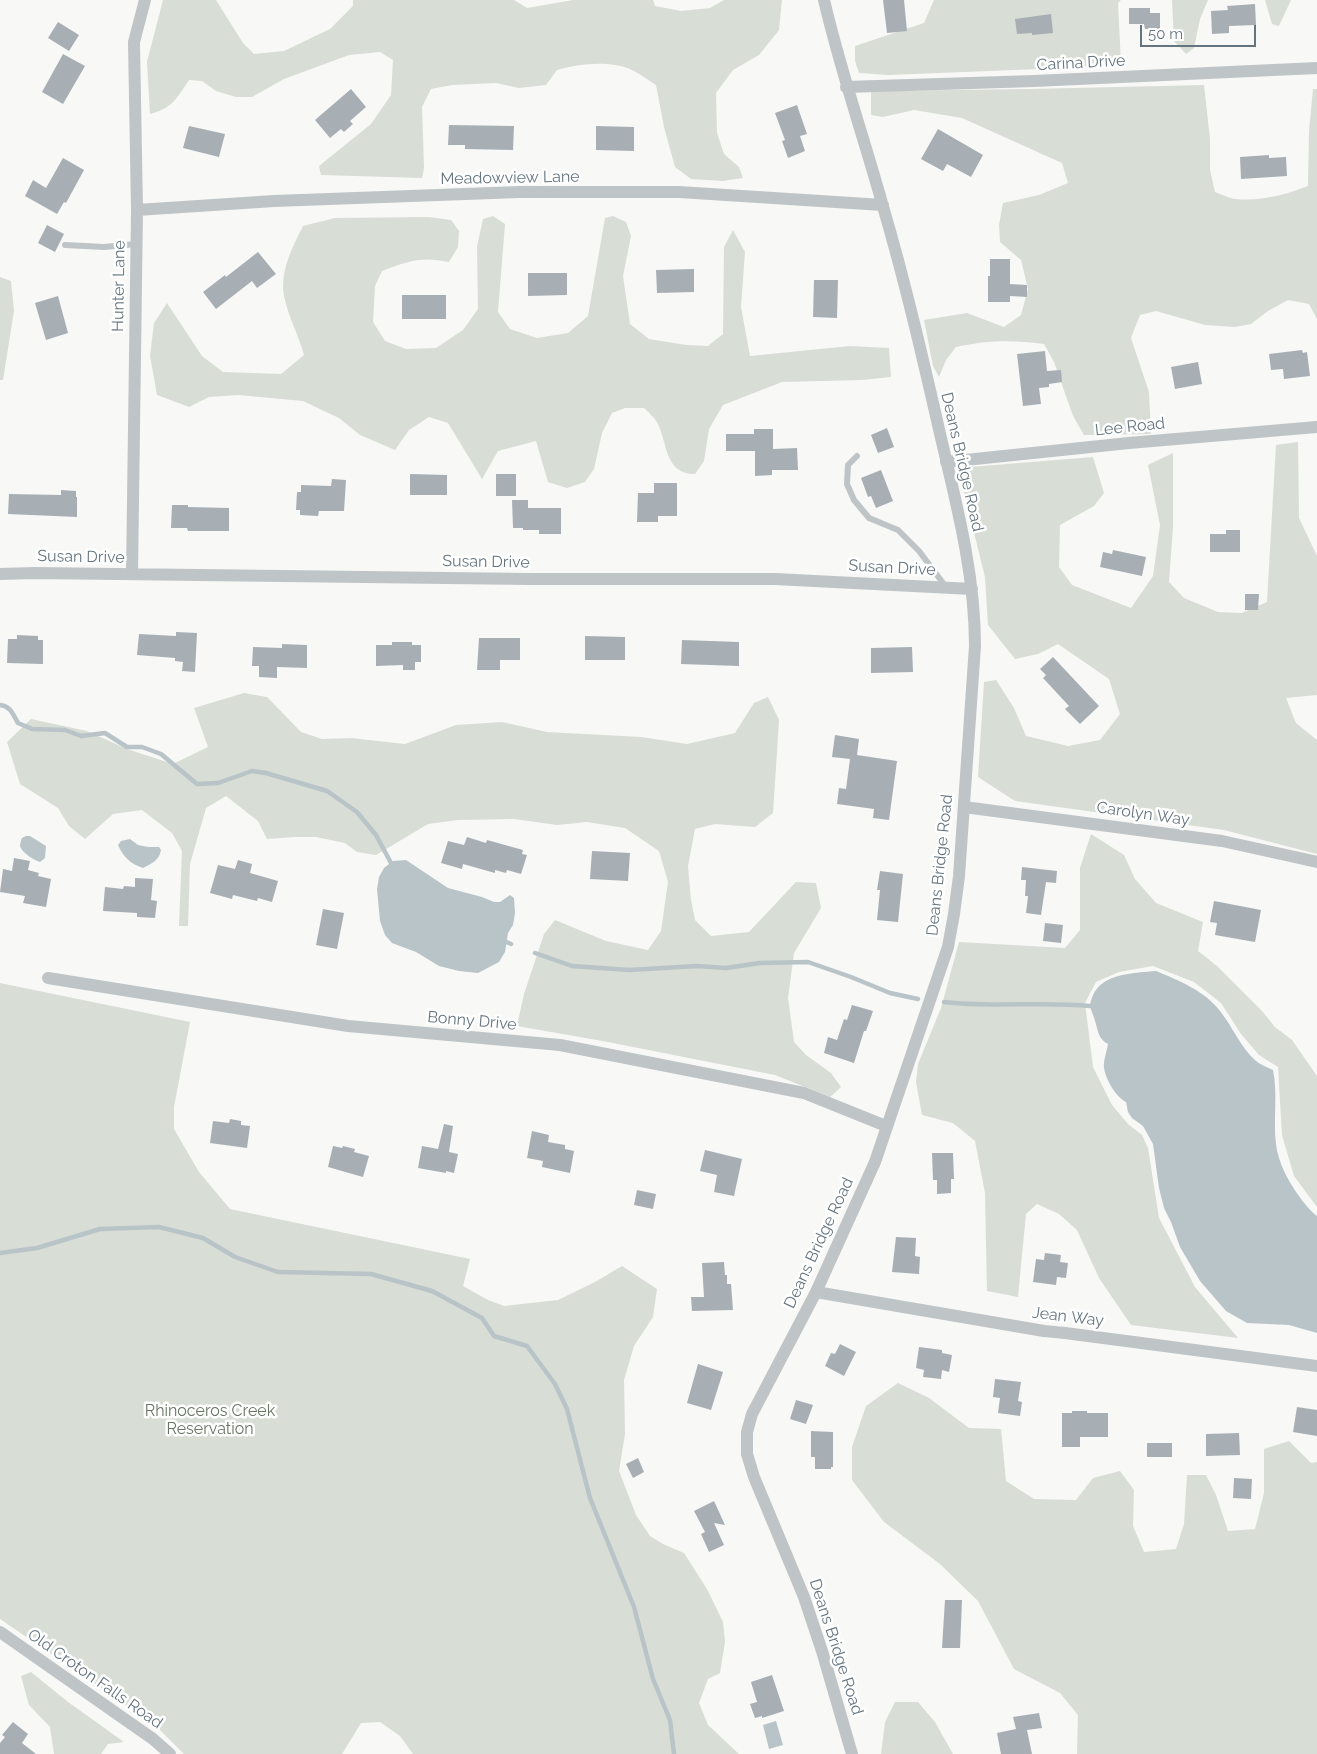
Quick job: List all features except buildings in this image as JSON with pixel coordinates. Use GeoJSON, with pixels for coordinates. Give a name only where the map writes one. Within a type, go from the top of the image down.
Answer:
{"type":"FeatureCollection","features":[{"type":"Feature","properties":{"kind":"street","name":"Hunter Lane"},"geometry":{"type":"LineString","coordinates":[[132,574],[137,210],[134,42],[145,0]]}},
{"type":"Feature","properties":{"kind":"street","name":"Deans Bridge Road"},"geometry":{"type":"LineString","coordinates":[[824,0],[846,87],[883,205],[906,292],[946,462],[972,588],[975,617],[975,646],[959,876],[948,947],[875,1162],[816,1292],[752,1414],[747,1432],[747,1454],[754,1477],[804,1598],[822,1650],[852,1754]]}},
{"type":"Feature","properties":{"kind":"street","name":"Carina Drive"},"geometry":{"type":"LineString","coordinates":[[846,87],[1043,81],[1317,68]]}},
{"type":"Feature","properties":{"kind":"street","name":"Meadowview Lane"},"geometry":{"type":"LineString","coordinates":[[137,210],[274,201],[520,192],[679,192],[883,205]]}},
{"type":"Feature","properties":{"kind":"street","name":"Lee Road"},"geometry":{"type":"LineString","coordinates":[[946,462],[1317,426]]}},
{"type":"Feature","properties":{"kind":"street","name":"Susan Drive"},"geometry":{"type":"LineString","coordinates":[[0,574],[34,572],[519,579],[775,579],[972,588]]}},
{"type":"Feature","properties":{"kind":"street","name":"Carolyn Way"},"geometry":{"type":"LineString","coordinates":[[964,806],[1222,841],[1317,862]]}},
{"type":"Feature","properties":{"kind":"street","name":"Bonny Drive"},"geometry":{"type":"LineString","coordinates":[[48,978],[348,1026],[560,1045],[804,1093],[886,1126]]}},
{"type":"Feature","properties":{"kind":"street","name":"Jean Way"},"geometry":{"type":"LineString","coordinates":[[816,1292],[1044,1331],[1317,1366]]}},
{"type":"Feature","properties":{"kind":"street","name":"Old Croton Falls Road"},"geometry":{"type":"LineString","coordinates":[[0,1632],[145,1734],[170,1754]]}},
{"type":"Feature","properties":{"kind":"lane"},"geometry":{"type":"LineString","coordinates":[[65,245],[104,248],[136,244]]}},
{"type":"Feature","properties":{"kind":"lane"},"geometry":{"type":"LineString","coordinates":[[857,456],[848,465],[847,484],[854,500],[869,518],[898,530],[919,551],[946,587]]}},
{"type":"Feature","properties":{"kind":"green space"},"geometry":{"type":"Polygon","coordinates":[[[163,0],[216,0],[243,43],[254,54],[284,51],[330,29],[353,6],[353,0],[514,0],[527,8],[573,0],[653,0],[655,6],[681,11],[710,8],[724,0],[782,0],[779,30],[759,55],[733,70],[716,93],[717,133],[724,154],[739,167],[743,178],[723,181],[691,179],[675,167],[664,127],[656,85],[630,69],[603,64],[574,66],[557,70],[546,85],[519,88],[496,83],[452,85],[431,89],[422,107],[424,168],[422,178],[321,175],[319,166],[371,124],[391,95],[393,60],[380,52],[349,55],[284,79],[252,97],[236,97],[216,91],[202,81],[189,80],[169,106],[150,114],[147,62],[163,0]]]}},
{"type":"Feature","properties":{"kind":"green space"},"geometry":{"type":"Polygon","coordinates":[[[934,0],[1121,0],[1118,3],[1121,64],[888,75],[859,73],[855,61],[855,46],[924,23],[934,0]]]}},
{"type":"Feature","properties":{"kind":"green space"},"geometry":{"type":"Polygon","coordinates":[[[1172,0],[1208,0],[1200,19],[1194,48],[1186,54],[1174,41],[1172,0]]]}},
{"type":"Feature","properties":{"kind":"green space"},"geometry":{"type":"Polygon","coordinates":[[[1265,0],[1291,0],[1279,26],[1272,24],[1265,0]]]}},
{"type":"Feature","properties":{"kind":"green space"},"geometry":{"type":"Polygon","coordinates":[[[1204,85],[1210,139],[1210,170],[1215,192],[1230,198],[1249,200],[1270,197],[1308,186],[1309,131],[1313,89],[1317,89],[1317,319],[1309,304],[1288,300],[1268,311],[1251,324],[1235,327],[1205,325],[1156,311],[1140,315],[1131,338],[1149,392],[1151,434],[1084,435],[1073,416],[1054,362],[1044,344],[1000,341],[956,347],[946,360],[939,377],[933,366],[924,320],[967,313],[1004,327],[1021,315],[1028,289],[1021,260],[1000,242],[999,225],[1003,203],[1039,195],[1068,183],[1062,163],[962,118],[914,110],[883,117],[871,115],[871,91],[1204,85]]]}},
{"type":"Feature","properties":{"kind":"green space"},"geometry":{"type":"Polygon","coordinates":[[[493,216],[505,224],[498,312],[510,329],[537,338],[568,333],[588,316],[605,218],[613,216],[626,222],[631,236],[623,276],[630,324],[649,339],[686,345],[708,346],[723,334],[724,247],[733,230],[745,252],[741,307],[750,356],[850,346],[889,348],[891,377],[862,380],[782,382],[723,405],[709,429],[704,461],[695,474],[685,473],[672,463],[661,430],[653,416],[644,408],[625,408],[612,413],[602,433],[594,469],[585,482],[567,488],[548,482],[536,441],[498,451],[482,479],[448,423],[429,417],[409,430],[395,450],[360,435],[339,418],[303,401],[238,395],[209,397],[189,407],[157,395],[150,356],[154,323],[167,303],[202,356],[223,372],[281,374],[304,355],[284,296],[285,269],[303,226],[335,218],[429,217],[451,220],[459,231],[458,247],[449,262],[431,259],[415,260],[382,271],[375,286],[373,322],[385,341],[406,349],[436,348],[463,330],[478,309],[477,247],[483,219],[493,216]]]}},
{"type":"Feature","properties":{"kind":"green space"},"geometry":{"type":"Polygon","coordinates":[[[0,277],[11,281],[14,311],[3,380],[0,380],[0,277]]]}},
{"type":"Feature","properties":{"kind":"green space"},"geometry":{"type":"Polygon","coordinates":[[[1298,442],[1299,518],[1317,556],[1317,695],[1286,698],[1296,723],[1317,740],[1317,854],[1224,830],[1015,801],[978,777],[984,682],[996,680],[1014,708],[1026,736],[1068,746],[1100,740],[1120,714],[1109,679],[1058,644],[1038,654],[1015,659],[988,625],[985,577],[958,468],[1093,457],[1104,493],[1094,506],[1060,525],[1059,567],[1072,585],[1131,608],[1153,576],[1160,525],[1148,465],[1173,453],[1173,527],[1169,582],[1184,598],[1218,612],[1242,613],[1267,602],[1276,445],[1298,442]]]}},
{"type":"Feature","properties":{"kind":"green space"},"geometry":{"type":"Polygon","coordinates":[[[244,693],[267,697],[301,732],[322,739],[351,738],[405,744],[456,725],[502,722],[547,732],[641,737],[687,744],[735,733],[754,703],[768,697],[779,720],[773,813],[755,827],[715,824],[695,829],[688,866],[691,900],[695,920],[711,936],[749,932],[796,882],[816,883],[821,908],[794,953],[788,998],[794,1042],[806,1055],[831,1073],[841,1087],[830,1097],[775,1075],[517,1026],[524,994],[544,934],[555,920],[606,941],[648,950],[661,931],[668,882],[659,851],[625,828],[587,822],[557,825],[514,819],[458,820],[428,824],[376,855],[357,852],[345,843],[316,837],[267,839],[258,821],[226,796],[206,808],[190,864],[188,926],[179,926],[182,851],[172,833],[142,810],[113,814],[85,839],[69,826],[58,808],[20,784],[7,742],[31,719],[87,731],[127,749],[173,764],[208,747],[194,708],[244,693]]]}},
{"type":"Feature","properties":{"kind":"green space"},"geometry":{"type":"Polygon","coordinates":[[[1091,834],[1124,855],[1135,879],[1156,903],[1203,922],[1198,951],[1217,966],[1262,1011],[1275,1027],[1292,1040],[1317,1076],[1317,1207],[1294,1176],[1282,1135],[1278,1067],[1259,1055],[1241,1034],[1221,1003],[1194,982],[1153,966],[1119,972],[1096,982],[1085,1003],[1093,1067],[1112,1105],[1128,1124],[1142,1135],[1148,1148],[1159,1218],[1195,1287],[1238,1338],[1131,1325],[1099,1278],[1077,1230],[1059,1214],[1037,1204],[1026,1214],[1018,1297],[987,1291],[985,1193],[975,1141],[953,1123],[922,1115],[916,1082],[918,1064],[941,1008],[959,942],[1065,948],[1080,930],[1080,868],[1091,834]]]}},
{"type":"Feature","properties":{"kind":"green space","name":"Rhinoceros Creek Reservation"},"geometry":{"type":"Polygon","coordinates":[[[0,983],[190,1022],[174,1107],[174,1129],[199,1172],[230,1209],[470,1259],[463,1286],[488,1300],[504,1306],[558,1300],[622,1266],[657,1289],[653,1317],[634,1346],[624,1380],[625,1434],[619,1471],[636,1515],[650,1536],[684,1553],[707,1589],[723,1622],[725,1642],[720,1673],[708,1679],[699,1703],[708,1725],[739,1754],[413,1754],[400,1736],[380,1722],[361,1723],[342,1754],[184,1754],[155,1725],[0,1619],[0,983]]]}},
{"type":"Feature","properties":{"kind":"green space"},"geometry":{"type":"Polygon","coordinates":[[[898,1383],[929,1398],[969,1428],[1001,1429],[1006,1481],[1034,1499],[1076,1500],[1093,1478],[1120,1471],[1134,1490],[1133,1526],[1144,1552],[1176,1549],[1184,1524],[1187,1475],[1206,1475],[1216,1495],[1228,1531],[1255,1529],[1264,1493],[1264,1449],[1289,1441],[1311,1463],[1317,1462],[1317,1754],[1077,1754],[1078,1715],[1060,1693],[1014,1669],[978,1601],[940,1564],[884,1522],[852,1480],[852,1447],[866,1406],[898,1383]]]}},
{"type":"Feature","properties":{"kind":"green space"},"geometry":{"type":"Polygon","coordinates":[[[31,1672],[68,1702],[124,1742],[108,1744],[101,1754],[54,1754],[50,1727],[29,1705],[21,1676],[31,1672]]]}},
{"type":"Feature","properties":{"kind":"green space"},"geometry":{"type":"Polygon","coordinates":[[[895,1702],[918,1702],[935,1722],[953,1754],[881,1754],[885,1722],[895,1702]]]}},
{"type":"Feature","properties":{"kind":"shaded area"},"geometry":{"type":"Polygon","coordinates":[[[30,836],[46,846],[45,858],[40,862],[28,856],[21,849],[22,838],[30,836]]]}},
{"type":"Feature","properties":{"kind":"shaded area"},"geometry":{"type":"Polygon","coordinates":[[[130,839],[138,845],[159,847],[161,850],[159,857],[143,868],[128,860],[118,845],[121,841],[130,839]]]}},
{"type":"Feature","properties":{"kind":"shaded area"},"geometry":{"type":"Polygon","coordinates":[[[406,860],[448,888],[494,902],[500,902],[510,895],[514,898],[515,913],[513,925],[508,933],[505,952],[499,962],[478,973],[459,971],[439,966],[416,952],[392,943],[385,935],[380,921],[377,889],[379,877],[384,868],[393,861],[406,860]]]}},
{"type":"Feature","properties":{"kind":"shaded area"},"geometry":{"type":"Polygon","coordinates":[[[1156,971],[1182,982],[1207,998],[1220,1011],[1250,1055],[1273,1070],[1275,1135],[1279,1158],[1287,1178],[1307,1207],[1317,1216],[1317,1333],[1289,1325],[1247,1323],[1226,1311],[1200,1281],[1180,1247],[1164,1208],[1159,1188],[1153,1144],[1143,1126],[1132,1118],[1128,1112],[1126,1102],[1115,1092],[1107,1078],[1104,1065],[1108,1044],[1102,1040],[1099,1034],[1090,1006],[1093,995],[1104,982],[1120,976],[1156,971]]]}},
{"type":"Feature","properties":{"kind":"shaded area"},"geometry":{"type":"Polygon","coordinates":[[[776,1721],[783,1745],[769,1749],[763,1725],[776,1721]]]}},
{"type":"Feature","properties":{"kind":"waterway"},"geometry":{"type":"LineString","coordinates":[[0,705],[7,707],[18,723],[32,729],[65,730],[81,736],[105,733],[127,747],[142,747],[161,754],[197,784],[218,783],[252,771],[266,773],[327,791],[357,812],[376,835],[391,863],[395,866]]}},
{"type":"Feature","properties":{"kind":"waterway"},"geometry":{"type":"LineString","coordinates":[[502,940],[511,944]]}},
{"type":"Feature","properties":{"kind":"waterway"},"geometry":{"type":"LineString","coordinates":[[535,953],[572,966],[629,970],[697,966],[726,968],[760,963],[808,962],[890,993],[918,999]]}},
{"type":"Feature","properties":{"kind":"waterway"},"geometry":{"type":"LineString","coordinates":[[944,1002],[962,1004],[1090,1006]]}},
{"type":"Feature","properties":{"kind":"waterway"},"geometry":{"type":"LineString","coordinates":[[0,1253],[37,1248],[100,1229],[159,1227],[203,1238],[235,1257],[278,1272],[371,1274],[432,1291],[482,1318],[494,1336],[527,1346],[555,1384],[567,1409],[590,1498],[634,1607],[653,1679],[670,1720],[674,1754]]}}]}
